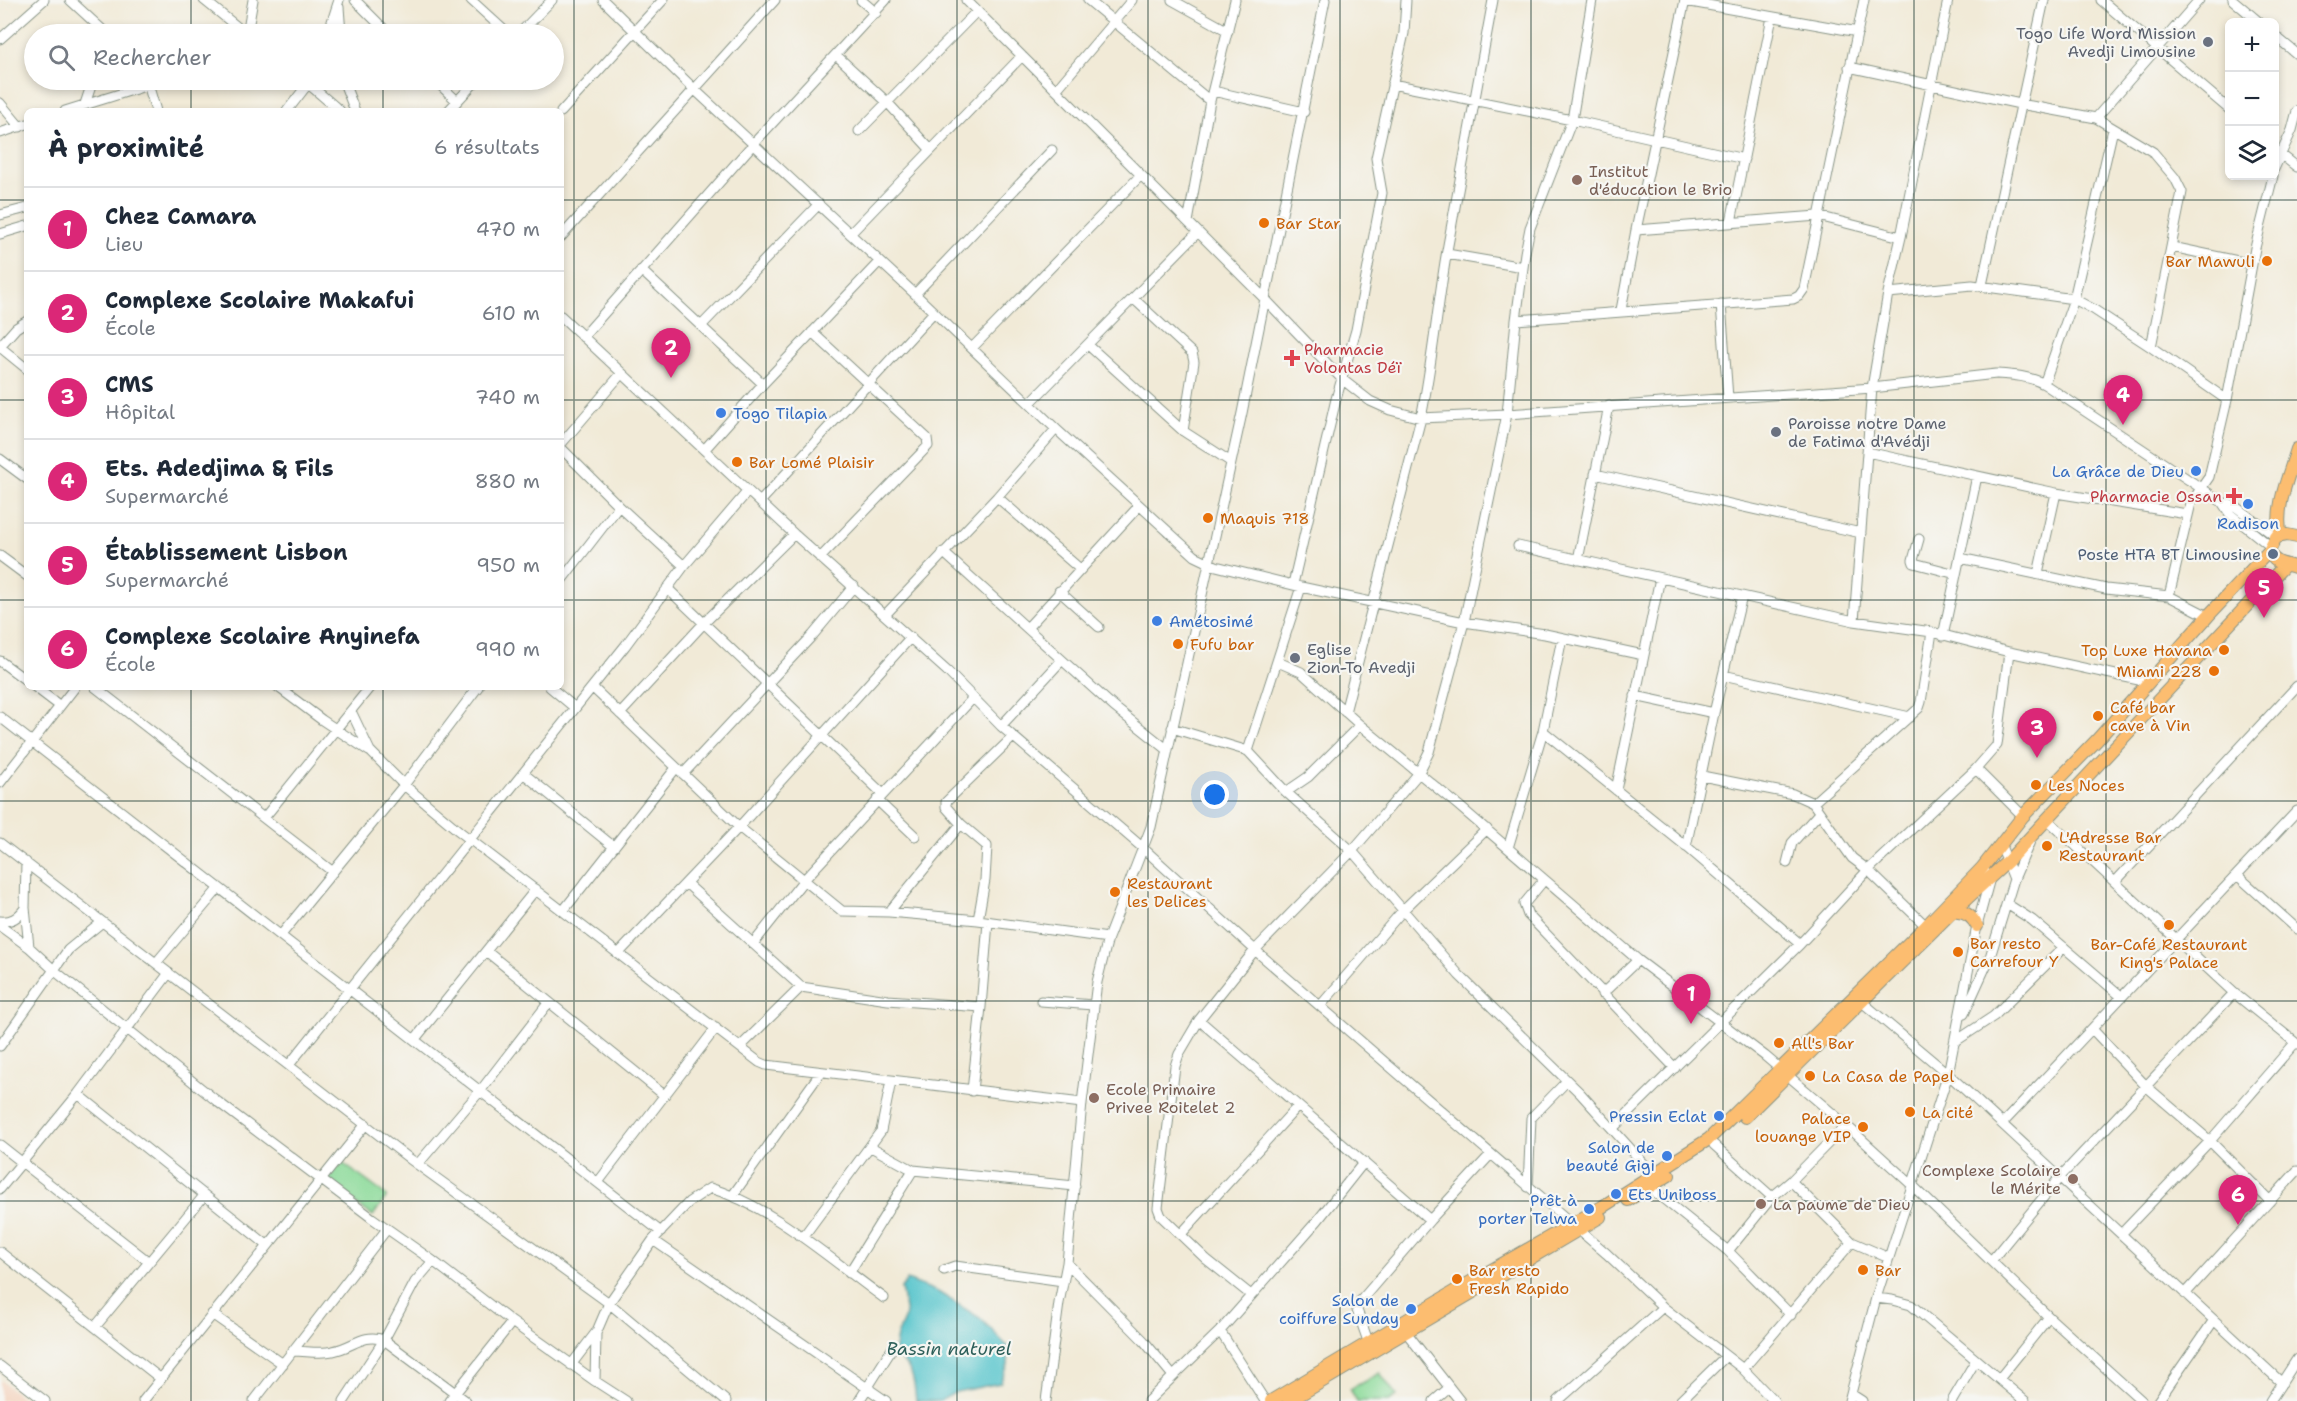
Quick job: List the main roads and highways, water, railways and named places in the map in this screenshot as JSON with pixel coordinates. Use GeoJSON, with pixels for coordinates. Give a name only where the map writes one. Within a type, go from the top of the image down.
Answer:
{"type":"FeatureCollection","features":[{"type":"Feature","properties":{"kind":"main road"},"geometry":{"type":"LineString","coordinates":[[1271,1401],[1574,1227],[1650,1188],[1714,1145],[1782,1072],[1926,926],[1986,873],[2008,861],[2293,566],[2272,558],[2283,539],[2278,524],[2285,485],[2297,449]]}},
{"type":"Feature","properties":{"kind":"main road"},"geometry":{"type":"LineString","coordinates":[[1289,1401],[1406,1332],[1574,1227],[1708,1139],[1862,1002],[1952,912],[1986,873],[2001,846],[2023,816],[2097,740],[2208,616],[2283,539]]}},
{"type":"Feature","properties":{"kind":"main road"},"geometry":{"type":"LineString","coordinates":[[1952,912],[1965,913],[1974,920],[1977,926]]}},
{"type":"Feature","properties":{"kind":"water","name":"Bassin naturel"},"geometry":{"type":"Polygon","coordinates":[[[907,1280],[938,1292],[980,1318],[1009,1348],[1008,1365],[1000,1383],[956,1392],[940,1401],[916,1401],[909,1369],[894,1353],[897,1336],[906,1315],[901,1288],[907,1280]]]}},
{"type":"Feature","properties":{"kind":"place","name":"Togo Life Word Mission Avedji Limousine"},"geometry":{"type":"Point","coordinates":[2208,42]}},
{"type":"Feature","properties":{"kind":"place","name":"Institut d'éducation le Brio"},"geometry":{"type":"Point","coordinates":[1577,180]}},
{"type":"Feature","properties":{"kind":"place","name":"Bar Star"},"geometry":{"type":"Point","coordinates":[1264,223]}},
{"type":"Feature","properties":{"kind":"place","name":"Bar Mawuli"},"geometry":{"type":"Point","coordinates":[2267,261]}},
{"type":"Feature","properties":{"kind":"place","name":"Pharmacie Volontas Déï"},"geometry":{"type":"Point","coordinates":[1292,358]}},
{"type":"Feature","properties":{"kind":"place","name":"Complexe Scolaire Makafui"},"geometry":{"type":"Point","coordinates":[671,378]}},
{"type":"Feature","properties":{"kind":"place","name":"Togo Tilapia"},"geometry":{"type":"Point","coordinates":[721,413]}},
{"type":"Feature","properties":{"kind":"place","name":"Ets. Adedjima & Fils"},"geometry":{"type":"Point","coordinates":[2123,425]}},
{"type":"Feature","properties":{"kind":"place","name":"Paroisse notre Dame de Fatima d'Avédji"},"geometry":{"type":"Point","coordinates":[1776,432]}},
{"type":"Feature","properties":{"kind":"place","name":"Bar Lomé Plaisir"},"geometry":{"type":"Point","coordinates":[737,462]}},
{"type":"Feature","properties":{"kind":"place","name":"La Grâce de Dieu"},"geometry":{"type":"Point","coordinates":[2196,471]}},
{"type":"Feature","properties":{"kind":"place","name":"Pharmacie Ossan"},"geometry":{"type":"Point","coordinates":[2234,496]}},
{"type":"Feature","properties":{"kind":"place","name":"Radison"},"geometry":{"type":"Point","coordinates":[2248,504]}},
{"type":"Feature","properties":{"kind":"place","name":"Maquis 718"},"geometry":{"type":"Point","coordinates":[1208,518]}},
{"type":"Feature","properties":{"kind":"place","name":"Poste HTA BT Limousine"},"geometry":{"type":"Point","coordinates":[2273,554]}},
{"type":"Feature","properties":{"kind":"place","name":"Établissement Lisbon"},"geometry":{"type":"Point","coordinates":[2264,618]}},
{"type":"Feature","properties":{"kind":"place","name":"Amétosimé"},"geometry":{"type":"Point","coordinates":[1157,621]}},
{"type":"Feature","properties":{"kind":"place","name":"Fufu bar"},"geometry":{"type":"Point","coordinates":[1178,644]}},
{"type":"Feature","properties":{"kind":"place","name":"Top Luxe Havana"},"geometry":{"type":"Point","coordinates":[2224,650]}},
{"type":"Feature","properties":{"kind":"place","name":"Eglise Zion-To Avedji"},"geometry":{"type":"Point","coordinates":[1295,658]}},
{"type":"Feature","properties":{"kind":"place","name":"Miami 228"},"geometry":{"type":"Point","coordinates":[2214,671]}},
{"type":"Feature","properties":{"kind":"place","name":"Café bar cave à Vin"},"geometry":{"type":"Point","coordinates":[2098,716]}},
{"type":"Feature","properties":{"kind":"place","name":"CMS"},"geometry":{"type":"Point","coordinates":[2037,758]}},
{"type":"Feature","properties":{"kind":"place","name":"Les Noces"},"geometry":{"type":"Point","coordinates":[2036,785]}},
{"type":"Feature","properties":{"kind":"place","name":"L'Adresse Bar Restaurant"},"geometry":{"type":"Point","coordinates":[2047,846]}},
{"type":"Feature","properties":{"kind":"place","name":"Restaurant les Delices"},"geometry":{"type":"Point","coordinates":[1115,892]}},
{"type":"Feature","properties":{"kind":"place","name":"Bar-Café Restaurant King's Palace"},"geometry":{"type":"Point","coordinates":[2169,925]}},
{"type":"Feature","properties":{"kind":"place","name":"Bar resto Carrefour Y"},"geometry":{"type":"Point","coordinates":[1958,952]}},
{"type":"Feature","properties":{"kind":"place","name":"Chez Camara"},"geometry":{"type":"Point","coordinates":[1691,1024]}},
{"type":"Feature","properties":{"kind":"place","name":"All's Bar"},"geometry":{"type":"Point","coordinates":[1779,1043]}},
{"type":"Feature","properties":{"kind":"place","name":"La Casa de Papel"},"geometry":{"type":"Point","coordinates":[1810,1076]}},
{"type":"Feature","properties":{"kind":"place","name":"Ecole Primaire Privee Roitelet 2"},"geometry":{"type":"Point","coordinates":[1094,1098]}},
{"type":"Feature","properties":{"kind":"place","name":"La cité"},"geometry":{"type":"Point","coordinates":[1910,1112]}},
{"type":"Feature","properties":{"kind":"place","name":"Pressin Eclat"},"geometry":{"type":"Point","coordinates":[1719,1116]}},
{"type":"Feature","properties":{"kind":"place","name":"Palace louange VIP"},"geometry":{"type":"Point","coordinates":[1863,1127]}},
{"type":"Feature","properties":{"kind":"place","name":"Salon de beauté Gigi"},"geometry":{"type":"Point","coordinates":[1667,1156]}},
{"type":"Feature","properties":{"kind":"place","name":"Complexe Scolaire le Mérite"},"geometry":{"type":"Point","coordinates":[2073,1179]}},
{"type":"Feature","properties":{"kind":"place","name":"Ets Uniboss"},"geometry":{"type":"Point","coordinates":[1616,1194]}},
{"type":"Feature","properties":{"kind":"place","name":"La paume de Dieu"},"geometry":{"type":"Point","coordinates":[1761,1204]}},
{"type":"Feature","properties":{"kind":"place","name":"Prêt à porter Telwa"},"geometry":{"type":"Point","coordinates":[1589,1209]}},
{"type":"Feature","properties":{"kind":"place","name":"Complexe Scolaire Anyinefa"},"geometry":{"type":"Point","coordinates":[2238,1225]}},
{"type":"Feature","properties":{"kind":"place","name":"Bar"},"geometry":{"type":"Point","coordinates":[1863,1270]}},
{"type":"Feature","properties":{"kind":"place","name":"Bar resto Fresh Rapido"},"geometry":{"type":"Point","coordinates":[1457,1279]}},
{"type":"Feature","properties":{"kind":"place","name":"Salon de coiffure Sunday"},"geometry":{"type":"Point","coordinates":[1411,1309]}}]}
